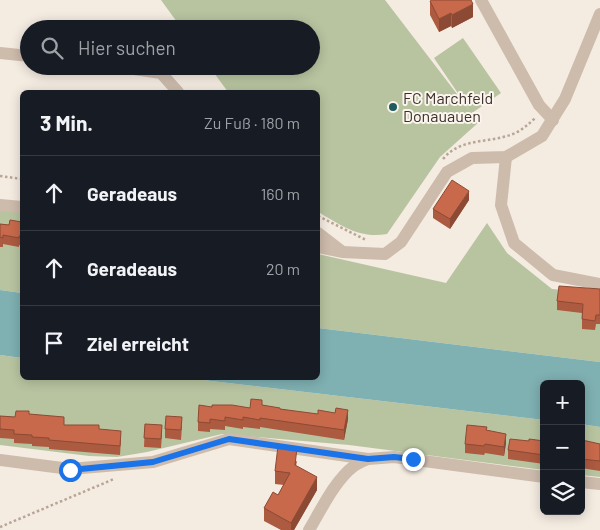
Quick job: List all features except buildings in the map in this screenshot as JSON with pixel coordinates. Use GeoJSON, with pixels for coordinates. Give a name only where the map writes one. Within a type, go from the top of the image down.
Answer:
{"type":"FeatureCollection","features":[{"type":"Feature","properties":{"kind":"street"},"geometry":{"type":"LineString","coordinates":[[481,0],[539,105],[553,120]]}},
{"type":"Feature","properties":{"kind":"street"},"geometry":{"type":"LineString","coordinates":[[320,247],[342,252],[385,254],[401,242],[447,172],[472,158],[506,157],[542,136],[565,99],[600,14]]}},
{"type":"Feature","properties":{"kind":"street"},"geometry":{"type":"LineString","coordinates":[[0,53],[20,55]]}},
{"type":"Feature","properties":{"kind":"street"},"geometry":{"type":"LineString","coordinates":[[164,75],[176,90]]}},
{"type":"Feature","properties":{"kind":"street"},"geometry":{"type":"LineString","coordinates":[[506,157],[501,205],[514,243],[553,275],[600,284]]}},
{"type":"Feature","properties":{"kind":"street"},"geometry":{"type":"LineString","coordinates":[[0,205],[20,207]]}},
{"type":"Feature","properties":{"kind":"street"},"geometry":{"type":"LineString","coordinates":[[320,235],[342,252]]}},
{"type":"Feature","properties":{"kind":"street"},"geometry":{"type":"LineString","coordinates":[[0,460],[70,470],[153,462],[229,439],[368,459],[394,457],[540,476]]}},
{"type":"Feature","properties":{"kind":"street"},"geometry":{"type":"LineString","coordinates":[[309,530],[345,474],[355,465],[368,459]]}},
{"type":"Feature","properties":{"kind":"street"},"geometry":{"type":"LineString","coordinates":[[585,482],[600,484]]}},
{"type":"Feature","properties":{"kind":"path"},"geometry":{"type":"LineString","coordinates":[[0,176],[20,178]]}},
{"type":"Feature","properties":{"kind":"path"},"geometry":{"type":"LineString","coordinates":[[0,527],[117,478]]}},
{"type":"Feature","properties":{"kind":"green space","name":"FC Marchfeld Donauauen"},"geometry":{"type":"Polygon","coordinates":[[[161,0],[385,0],[470,111],[434,58],[463,38],[501,93],[472,113],[479,122],[440,157],[387,234],[359,233],[320,213],[320,90],[227,90],[216,75],[320,75],[320,20],[175,20],[161,0]]]}},
{"type":"Feature","properties":{"kind":"green space"},"geometry":{"type":"Polygon","coordinates":[[[0,209],[20,212],[20,293],[0,290],[0,209]]]}},
{"type":"Feature","properties":{"kind":"green space"},"geometry":{"type":"Polygon","coordinates":[[[487,223],[507,253],[552,289],[600,293],[600,362],[320,328],[320,254],[446,283],[487,223]]]}},
{"type":"Feature","properties":{"kind":"green space"},"geometry":{"type":"Polygon","coordinates":[[[0,355],[20,358],[20,380],[203,380],[540,420],[540,469],[349,445],[222,434],[147,452],[117,457],[89,456],[0,445],[0,355]]]}},
{"type":"Feature","properties":{"kind":"green space"},"geometry":{"type":"Polygon","coordinates":[[[585,425],[600,427],[600,477],[585,475],[585,425]]]}},
{"type":"Feature","properties":{"kind":"water"},"geometry":{"type":"Polygon","coordinates":[[[0,290],[20,293],[20,358],[0,355],[0,290]]]}},
{"type":"Feature","properties":{"kind":"water"},"geometry":{"type":"Polygon","coordinates":[[[320,328],[600,362],[600,427],[585,425],[585,380],[540,380],[540,420],[203,380],[320,380],[320,328]]]}},
{"type":"Feature","properties":{"kind":"place","name":"FC Marchfeld Donauauen"},"geometry":{"type":"Point","coordinates":[393,107]}},
{"type":"Feature","properties":{"kind":"route"},"geometry":{"type":"LineString","coordinates":[[70,470],[153,462],[229,439],[368,459],[394,457],[413,459]]}}]}
